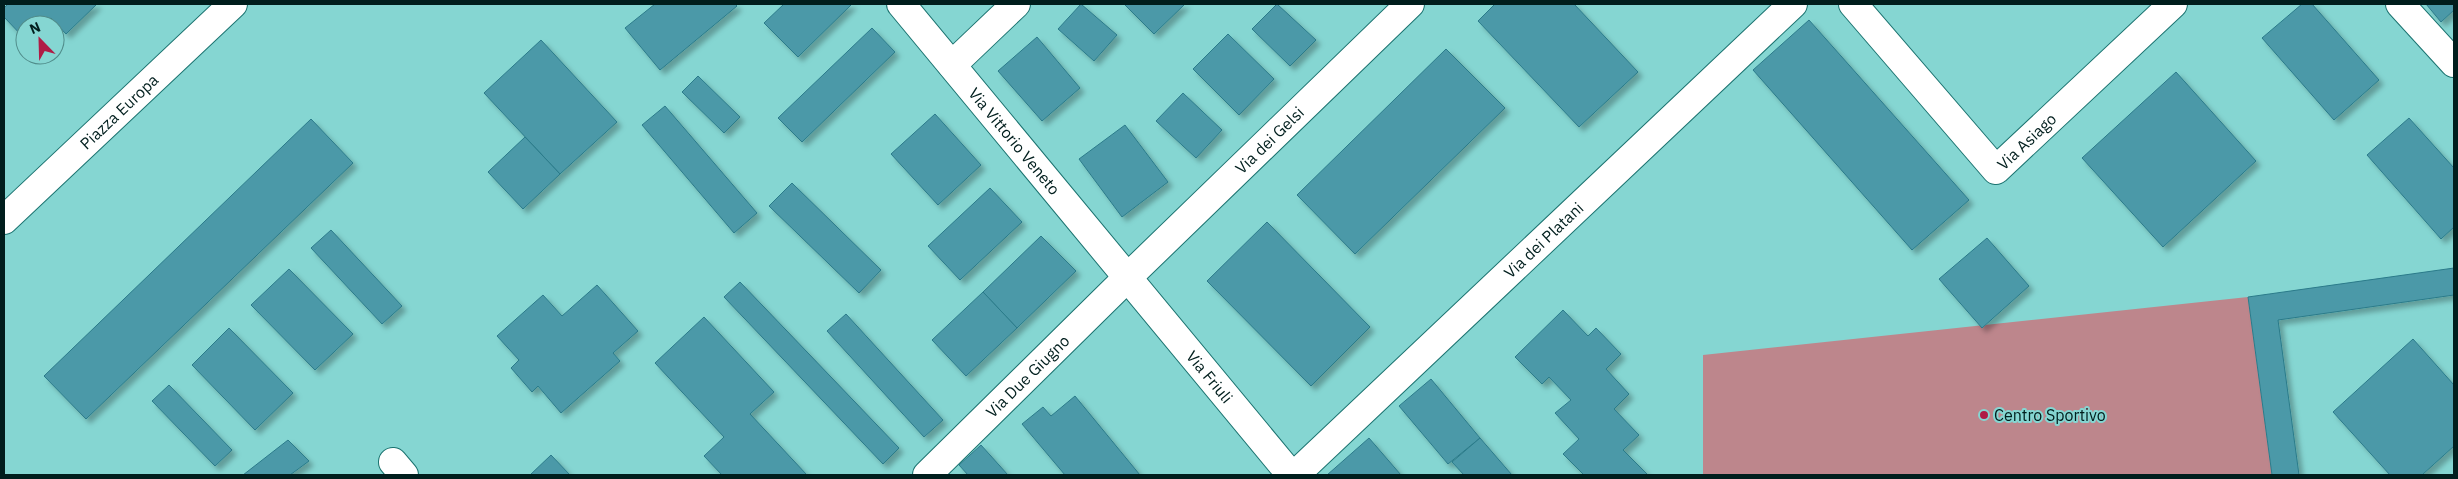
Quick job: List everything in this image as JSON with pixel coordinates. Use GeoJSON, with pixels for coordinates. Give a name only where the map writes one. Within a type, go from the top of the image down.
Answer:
{"type":"FeatureCollection","features":[{"type":"Feature","properties":{"kind":"street","name":"Piazza Europa"},"geometry":{"type":"LineString","coordinates":[[4,220],[233,4]]}},
{"type":"Feature","properties":{"kind":"street","name":"Via Vittorio Veneto"},"geometry":{"type":"LineString","coordinates":[[901,4],[1128,277]]}},
{"type":"Feature","properties":{"kind":"street"},"geometry":{"type":"LineString","coordinates":[[952,65],[1016,4]]}},
{"type":"Feature","properties":{"kind":"street","name":"Via dei Gelsi"},"geometry":{"type":"LineString","coordinates":[[1128,277],[1410,4]]}},
{"type":"Feature","properties":{"kind":"street","name":"Via dei Platani"},"geometry":{"type":"LineString","coordinates":[[1295,475],[1794,4]]}},
{"type":"Feature","properties":{"kind":"street","name":"Via Asiago"},"geometry":{"type":"LineString","coordinates":[[1853,4],[1996,170],[2173,4]]}},
{"type":"Feature","properties":{"kind":"street"},"geometry":{"type":"LineString","coordinates":[[2400,4],[2454,63]]}},
{"type":"Feature","properties":{"kind":"street","name":"Via Due Giugno"},"geometry":{"type":"LineString","coordinates":[[927,475],[1128,277]]}},
{"type":"Feature","properties":{"kind":"street","name":"Via Friuli"},"geometry":{"type":"LineString","coordinates":[[1128,277],[1291,475]]}},
{"type":"Feature","properties":{"kind":"shaded area","name":"Centro Sportivo"},"geometry":{"type":"Polygon","coordinates":[[[2248,297],[2272,475],[1703,475],[1703,355],[2248,297]]]}},
{"type":"Feature","properties":{"kind":"building"},"geometry":{"type":"Polygon","coordinates":[[[8,4],[97,4],[66,34],[65,15],[15,15],[15,29],[4,17],[4,8],[8,4]]]}},
{"type":"Feature","properties":{"kind":"building"},"geometry":{"type":"Polygon","coordinates":[[[655,4],[735,4],[737,6],[660,70],[625,28],[655,4]]]}},
{"type":"Feature","properties":{"kind":"building"},"geometry":{"type":"Polygon","coordinates":[[[784,4],[852,4],[798,57],[764,23],[784,4]]]}},
{"type":"Feature","properties":{"kind":"building"},"geometry":{"type":"Polygon","coordinates":[[[1081,4],[1117,35],[1094,61],[1058,29],[1081,4]]]}},
{"type":"Feature","properties":{"kind":"building"},"geometry":{"type":"Polygon","coordinates":[[[1124,4],[1185,4],[1154,34],[1124,4]]]}},
{"type":"Feature","properties":{"kind":"building"},"geometry":{"type":"Polygon","coordinates":[[[1277,4],[1316,40],[1290,66],[1252,29],[1277,4]]]}},
{"type":"Feature","properties":{"kind":"building"},"geometry":{"type":"Polygon","coordinates":[[[1495,4],[1574,4],[1638,72],[1579,127],[1478,21],[1495,4]]]}},
{"type":"Feature","properties":{"kind":"building"},"geometry":{"type":"Polygon","coordinates":[[[2302,4],[2312,4],[2379,80],[2334,120],[2262,38],[2302,4]]]}},
{"type":"Feature","properties":{"kind":"building"},"geometry":{"type":"Polygon","coordinates":[[[2426,4],[2454,4],[2454,10],[2441,22],[2426,4]]]}},
{"type":"Feature","properties":{"kind":"building"},"geometry":{"type":"Polygon","coordinates":[[[1809,20],[1969,200],[1912,250],[1753,70],[1809,20]]]}},
{"type":"Feature","properties":{"kind":"building"},"geometry":{"type":"Polygon","coordinates":[[[872,28],[895,52],[802,142],[778,118],[872,28]]]}},
{"type":"Feature","properties":{"kind":"building"},"geometry":{"type":"Polygon","coordinates":[[[1228,34],[1274,79],[1239,115],[1193,69],[1228,34]]]}},
{"type":"Feature","properties":{"kind":"building"},"geometry":{"type":"Polygon","coordinates":[[[1037,37],[1080,88],[1042,121],[998,71],[1037,37]]]}},
{"type":"Feature","properties":{"kind":"building"},"geometry":{"type":"Polygon","coordinates":[[[541,40],[617,122],[560,174],[484,93],[541,40]]]}},
{"type":"Feature","properties":{"kind":"building"},"geometry":{"type":"Polygon","coordinates":[[[1446,49],[1505,108],[1355,254],[1297,195],[1446,49]]]}},
{"type":"Feature","properties":{"kind":"building"},"geometry":{"type":"Polygon","coordinates":[[[2176,72],[2256,161],[2163,247],[2082,158],[2176,72]]]}},
{"type":"Feature","properties":{"kind":"building"},"geometry":{"type":"Polygon","coordinates":[[[698,76],[740,117],[724,133],[682,92],[698,76]]]}},
{"type":"Feature","properties":{"kind":"building"},"geometry":{"type":"Polygon","coordinates":[[[1183,93],[1222,130],[1196,158],[1156,121],[1183,93]]]}},
{"type":"Feature","properties":{"kind":"building"},"geometry":{"type":"Polygon","coordinates":[[[665,106],[757,213],[734,233],[642,125],[665,106]]]}},
{"type":"Feature","properties":{"kind":"building"},"geometry":{"type":"Polygon","coordinates":[[[935,114],[981,165],[938,205],[891,154],[935,114]]]}},
{"type":"Feature","properties":{"kind":"building"},"geometry":{"type":"Polygon","coordinates":[[[2409,118],[2454,168],[2454,227],[2441,239],[2367,155],[2409,118]]]}},
{"type":"Feature","properties":{"kind":"building"},"geometry":{"type":"Polygon","coordinates":[[[311,119],[353,163],[86,419],[44,376],[311,119]]]}},
{"type":"Feature","properties":{"kind":"building"},"geometry":{"type":"Polygon","coordinates":[[[1125,125],[1168,182],[1122,217],[1079,159],[1125,125]]]}},
{"type":"Feature","properties":{"kind":"building"},"geometry":{"type":"Polygon","coordinates":[[[525,137],[560,174],[523,209],[488,172],[525,137]]]}},
{"type":"Feature","properties":{"kind":"building"},"geometry":{"type":"Polygon","coordinates":[[[792,183],[881,270],[859,293],[769,206],[792,183]]]}},
{"type":"Feature","properties":{"kind":"building"},"geometry":{"type":"Polygon","coordinates":[[[990,188],[1022,222],[960,280],[928,246],[990,188]]]}},
{"type":"Feature","properties":{"kind":"building"},"geometry":{"type":"Polygon","coordinates":[[[1267,222],[1370,327],[1311,386],[1207,281],[1267,222]]]}},
{"type":"Feature","properties":{"kind":"building"},"geometry":{"type":"Polygon","coordinates":[[[331,230],[402,306],[382,324],[311,248],[331,230]]]}},
{"type":"Feature","properties":{"kind":"building"},"geometry":{"type":"Polygon","coordinates":[[[1041,236],[1076,271],[1017,328],[983,292],[1041,236]]]}},
{"type":"Feature","properties":{"kind":"building"},"geometry":{"type":"Polygon","coordinates":[[[1987,238],[2029,286],[1982,328],[1939,279],[1987,238]]]}},
{"type":"Feature","properties":{"kind":"building"},"geometry":{"type":"Polygon","coordinates":[[[2454,268],[2454,295],[2278,320],[2299,475],[2272,475],[2248,297],[2454,268]]]}},
{"type":"Feature","properties":{"kind":"building"},"geometry":{"type":"Polygon","coordinates":[[[289,269],[353,334],[315,370],[251,305],[289,269]]]}},
{"type":"Feature","properties":{"kind":"building"},"geometry":{"type":"Polygon","coordinates":[[[740,282],[899,448],[883,464],[724,297],[740,282]]]}},
{"type":"Feature","properties":{"kind":"building"},"geometry":{"type":"Polygon","coordinates":[[[597,285],[638,331],[613,353],[620,361],[561,413],[538,386],[532,392],[511,368],[519,360],[497,336],[543,295],[562,316],[597,285]]]}},
{"type":"Feature","properties":{"kind":"building"},"geometry":{"type":"Polygon","coordinates":[[[983,292],[1017,328],[966,376],[932,340],[983,292]]]}},
{"type":"Feature","properties":{"kind":"building"},"geometry":{"type":"Polygon","coordinates":[[[1563,310],[1588,336],[1596,328],[1621,354],[1606,369],[1629,394],[1614,409],[1639,435],[1623,450],[1648,475],[1584,475],[1563,454],[1579,439],[1555,413],[1571,400],[1549,377],[1542,384],[1515,357],[1563,310]]]}},
{"type":"Feature","properties":{"kind":"building"},"geometry":{"type":"Polygon","coordinates":[[[846,314],[943,420],[924,437],[827,331],[846,314]]]}},
{"type":"Feature","properties":{"kind":"building"},"geometry":{"type":"Polygon","coordinates":[[[704,317],[774,392],[750,414],[807,475],[722,475],[704,456],[724,437],[655,363],[704,317]]]}},
{"type":"Feature","properties":{"kind":"building"},"geometry":{"type":"Polygon","coordinates":[[[229,328],[293,393],[255,430],[192,365],[229,328]]]}},
{"type":"Feature","properties":{"kind":"building"},"geometry":{"type":"Polygon","coordinates":[[[2413,339],[2454,385],[2454,446],[2422,475],[2390,475],[2333,412],[2413,339]]]}},
{"type":"Feature","properties":{"kind":"building"},"geometry":{"type":"Polygon","coordinates":[[[1431,379],[1480,438],[1448,464],[1399,406],[1431,379]]]}},
{"type":"Feature","properties":{"kind":"building"},"geometry":{"type":"Polygon","coordinates":[[[169,385],[232,450],[215,466],[152,401],[169,385]]]}},
{"type":"Feature","properties":{"kind":"building"},"geometry":{"type":"Polygon","coordinates":[[[1075,396],[1140,475],[1065,475],[1022,424],[1043,407],[1051,416],[1075,396]]]}},
{"type":"Feature","properties":{"kind":"building"},"geometry":{"type":"Polygon","coordinates":[[[1369,438],[1401,475],[1327,475],[1369,438]]]}},
{"type":"Feature","properties":{"kind":"building"},"geometry":{"type":"Polygon","coordinates":[[[1480,438],[1512,475],[1464,475],[1452,462],[1480,438]]]}},
{"type":"Feature","properties":{"kind":"building"},"geometry":{"type":"Polygon","coordinates":[[[288,440],[309,461],[290,475],[243,475],[288,440]]]}},
{"type":"Feature","properties":{"kind":"building"},"geometry":{"type":"Polygon","coordinates":[[[981,445],[1008,475],[968,475],[959,465],[981,445]]]}},
{"type":"Feature","properties":{"kind":"building"},"geometry":{"type":"Polygon","coordinates":[[[551,455],[570,475],[530,475],[551,455]]]}},
{"type":"Feature","properties":{"kind":"place","name":"Centro Sportivo"},"geometry":{"type":"Point","coordinates":[1984,415]}}]}
